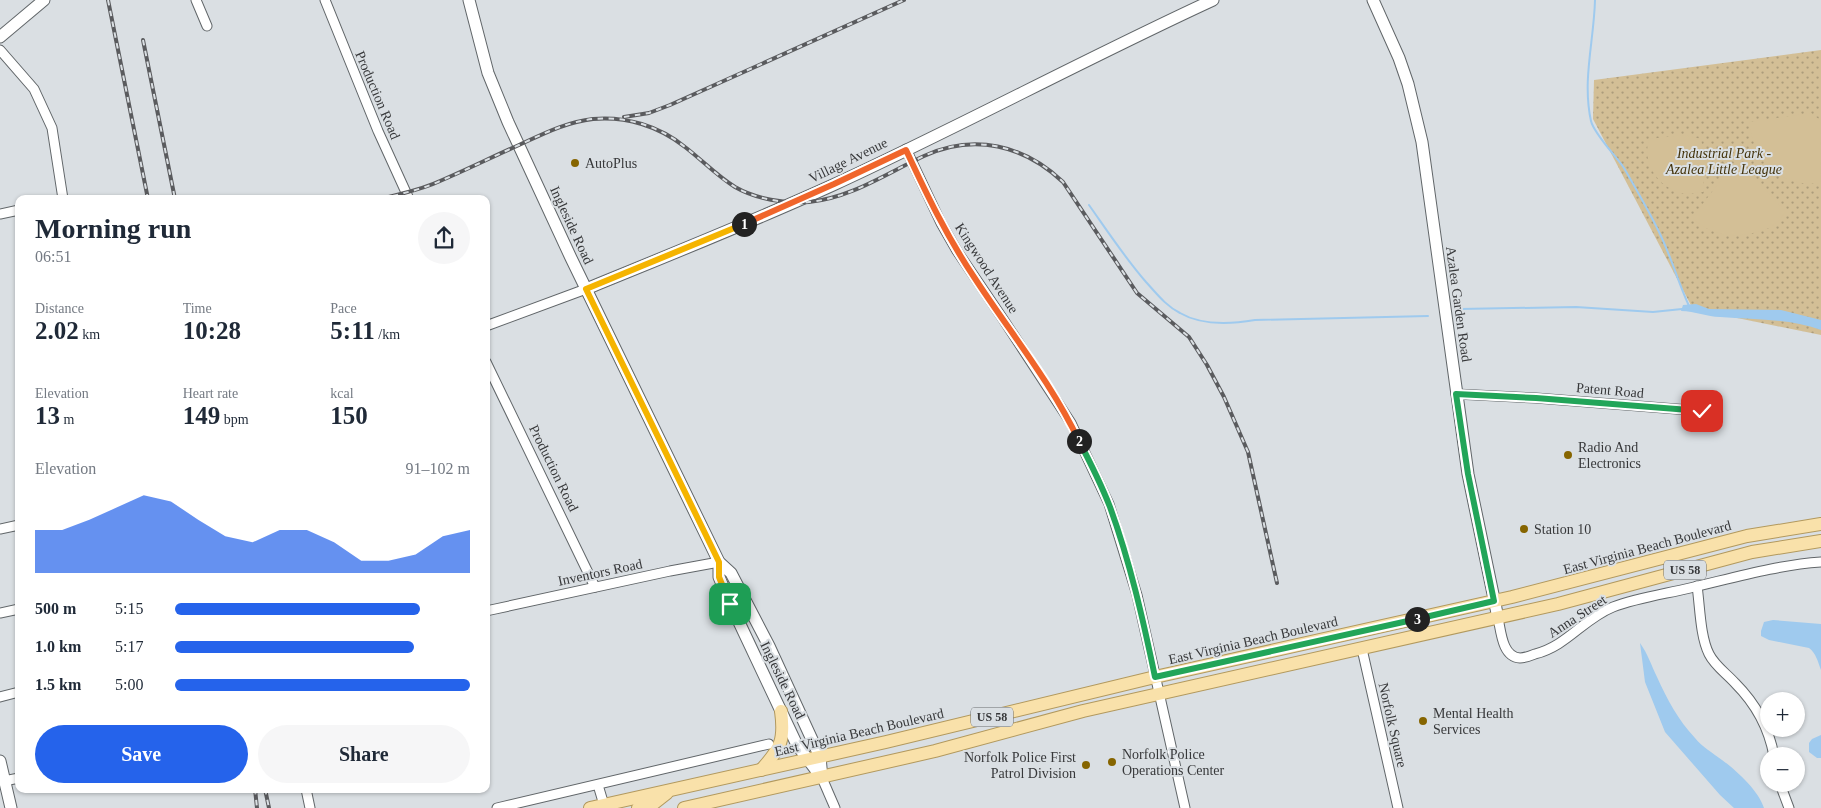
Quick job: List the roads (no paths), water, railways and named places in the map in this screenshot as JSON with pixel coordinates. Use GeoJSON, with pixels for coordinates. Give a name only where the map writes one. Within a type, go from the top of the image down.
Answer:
{"type":"FeatureCollection","features":[{"type":"Feature","properties":{"kind":"main road","name":"East Virginia Beach Boulevard"},"geometry":{"type":"LineString","coordinates":[[590,808],[807,760],[1053,703],[1155,677],[1494,601],[1747,536],[1821,524]]}},
{"type":"Feature","properties":{"kind":"main road","name":"US 58"},"geometry":{"type":"LineString","coordinates":[[684,808],[935,751],[1083,711],[1550,606],[1752,552],[1821,541]]}},
{"type":"Feature","properties":{"kind":"main road"},"geometry":{"type":"LineString","coordinates":[[1545,589],[1550,606]]}},
{"type":"Feature","properties":{"kind":"main road"},"geometry":{"type":"LineString","coordinates":[[761,770],[776,754],[782,738],[784,729],[781,711]]}},
{"type":"Feature","properties":{"kind":"main road"},"geometry":{"type":"LineString","coordinates":[[638,808],[653,804],[671,790]]}},
{"type":"Feature","properties":{"kind":"street"},"geometry":{"type":"LineString","coordinates":[[0,37],[33,4],[44,0]]}},
{"type":"Feature","properties":{"kind":"street"},"geometry":{"type":"LineString","coordinates":[[196,0],[207,26]]}},
{"type":"Feature","properties":{"kind":"street","name":"Production Road"},"geometry":{"type":"LineString","coordinates":[[325,0],[378,131],[407,195]]}},
{"type":"Feature","properties":{"kind":"street","name":"Ingleside Road"},"geometry":{"type":"LineString","coordinates":[[469,0],[481,50],[498,98],[526,163],[719,562],[731,573],[769,646],[820,756],[822,778]]}},
{"type":"Feature","properties":{"kind":"street","name":"Village Avenue"},"geometry":{"type":"LineString","coordinates":[[490,325],[586,289],[759,218],[906,150],[1213,0]]}},
{"type":"Feature","properties":{"kind":"street","name":"Azalea Garden Road"},"geometry":{"type":"LineString","coordinates":[[1373,0],[1398,58],[1416,113],[1422,142],[1468,474],[1498,618]]}},
{"type":"Feature","properties":{"kind":"street"},"geometry":{"type":"LineString","coordinates":[[0,50],[34,89],[52,128],[62,195]]}},
{"type":"Feature","properties":{"kind":"street","name":"Kingwood Avenue"},"geometry":{"type":"LineString","coordinates":[[906,150],[941,223],[957,251],[1066,416],[1092,466],[1109,504],[1126,557],[1137,595],[1155,677]]}},
{"type":"Feature","properties":{"kind":"street"},"geometry":{"type":"LineString","coordinates":[[0,214],[15,211]]}},
{"type":"Feature","properties":{"kind":"street","name":"Production Road"},"geometry":{"type":"LineString","coordinates":[[490,370],[595,587]]}},
{"type":"Feature","properties":{"kind":"street","name":"Patent Road"},"geometry":{"type":"LineString","coordinates":[[1456,394],[1536,398],[1702,411]]}},
{"type":"Feature","properties":{"kind":"street"},"geometry":{"type":"LineString","coordinates":[[0,529],[15,526]]}},
{"type":"Feature","properties":{"kind":"street","name":"Ingleside Road"},"geometry":{"type":"LineString","coordinates":[[719,562],[719,577],[730,604],[797,745],[822,778],[835,808]]}},
{"type":"Feature","properties":{"kind":"street","name":"Inventors Road"},"geometry":{"type":"LineString","coordinates":[[490,609],[719,562]]}},
{"type":"Feature","properties":{"kind":"street","name":"Anna Street"},"geometry":{"type":"LineString","coordinates":[[1498,618],[1506,649],[1514,656],[1525,657],[1553,648],[1573,635],[1591,619],[1613,607],[1789,566],[1821,562]]}},
{"type":"Feature","properties":{"kind":"street"},"geometry":{"type":"LineString","coordinates":[[1697,586],[1708,652],[1756,709],[1767,731],[1771,747]]}},
{"type":"Feature","properties":{"kind":"street"},"geometry":{"type":"LineString","coordinates":[[0,613],[15,610]]}},
{"type":"Feature","properties":{"kind":"street","name":"Norfolk Square"},"geometry":{"type":"LineString","coordinates":[[1362,649],[1398,808]]}},
{"type":"Feature","properties":{"kind":"street"},"geometry":{"type":"LineString","coordinates":[[1155,677],[1184,808]]}},
{"type":"Feature","properties":{"kind":"street"},"geometry":{"type":"LineString","coordinates":[[0,697],[15,693]]}},
{"type":"Feature","properties":{"kind":"street","name":"East Virginia Beach Boulevard"},"geometry":{"type":"LineString","coordinates":[[497,808],[769,744]]}},
{"type":"Feature","properties":{"kind":"street"},"geometry":{"type":"LineString","coordinates":[[0,761],[11,808]]}},
{"type":"Feature","properties":{"kind":"street"},"geometry":{"type":"LineString","coordinates":[[4,781],[15,779]]}},
{"type":"Feature","properties":{"kind":"street"},"geometry":{"type":"LineString","coordinates":[[598,785],[604,805]]}},
{"type":"Feature","properties":{"kind":"street"},"geometry":{"type":"LineString","coordinates":[[1783,792],[1789,808]]}},
{"type":"Feature","properties":{"kind":"street"},"geometry":{"type":"LineString","coordinates":[[307,793],[310,808]]}},
{"type":"Feature","properties":{"kind":"water"},"geometry":{"type":"Polygon","coordinates":[[[1696,304],[1709,309],[1781,310],[1821,320],[1821,330],[1784,321],[1715,317],[1681,311],[1683,305],[1696,304]]]}},
{"type":"Feature","properties":{"kind":"water"},"geometry":{"type":"Polygon","coordinates":[[[1773,620],[1821,624],[1821,670],[1815,655],[1809,648],[1769,640],[1761,636],[1764,622],[1773,620]]]}},
{"type":"Feature","properties":{"kind":"water"},"geometry":{"type":"Polygon","coordinates":[[[1640,643],[1669,701],[1683,724],[1701,744],[1728,764],[1746,781],[1764,808],[1734,808],[1720,795],[1665,732],[1645,682],[1640,643]]]}},
{"type":"Feature","properties":{"kind":"water"},"geometry":{"type":"Polygon","coordinates":[[[1821,735],[1821,758],[1817,758],[1809,752],[1809,743],[1812,739],[1821,735]]]}},
{"type":"Feature","properties":{"kind":"waterway"},"geometry":{"type":"LineString","coordinates":[[1595,0],[1588,76],[1591,121],[1601,138],[1624,168],[1651,216],[1667,250],[1689,306]]}},
{"type":"Feature","properties":{"kind":"waterway"},"geometry":{"type":"LineString","coordinates":[[1089,205],[1124,254],[1162,299],[1180,313],[1198,320],[1227,323],[1255,320],[1428,316]]}},
{"type":"Feature","properties":{"kind":"waterway"},"geometry":{"type":"LineString","coordinates":[[1460,309],[1576,307],[1653,312],[1682,309]]}},
{"type":"Feature","properties":{"kind":"railway"},"geometry":{"type":"LineString","coordinates":[[108,0],[147,195]]}},
{"type":"Feature","properties":{"kind":"railway"},"geometry":{"type":"LineString","coordinates":[[624,117],[649,113],[670,105],[904,0]]}},
{"type":"Feature","properties":{"kind":"railway"},"geometry":{"type":"LineString","coordinates":[[143,40],[174,195]]}},
{"type":"Feature","properties":{"kind":"railway"},"geometry":{"type":"LineString","coordinates":[[397,195],[433,184],[555,129],[573,123],[605,118],[630,121],[653,128],[675,140],[735,187],[761,198],[790,202],[809,202],[839,196],[943,149],[961,145],[980,144],[998,146],[1015,151],[1048,169],[1063,182],[1137,293],[1189,337],[1207,365],[1224,397],[1248,452],[1277,583]]}},
{"type":"Feature","properties":{"kind":"railway"},"geometry":{"type":"LineString","coordinates":[[255,793],[257,808]]}},
{"type":"Feature","properties":{"kind":"railway"},"geometry":{"type":"LineString","coordinates":[[266,793],[269,808]]}},
{"type":"Feature","properties":{"kind":"place","name":"AutoPlus"},"geometry":{"type":"Point","coordinates":[575,163]}},
{"type":"Feature","properties":{"kind":"place","name":"Radio And Electronics"},"geometry":{"type":"Point","coordinates":[1568,455]}},
{"type":"Feature","properties":{"kind":"place","name":"Station 10"},"geometry":{"type":"Point","coordinates":[1524,529]}},
{"type":"Feature","properties":{"kind":"place","name":"Mental Health Services"},"geometry":{"type":"Point","coordinates":[1423,721]}},
{"type":"Feature","properties":{"kind":"place","name":"Norfolk Police Operations Center"},"geometry":{"type":"Point","coordinates":[1112,762]}},
{"type":"Feature","properties":{"kind":"place","name":"Norfolk Police First Patrol Division"},"geometry":{"type":"Point","coordinates":[1086,765]}},
{"type":"Feature","properties":{"kind":"park label","name":"Industrial Park - Azalea Little League"},"geometry":{"type":"Point","coordinates":[1724,162]}}]}
